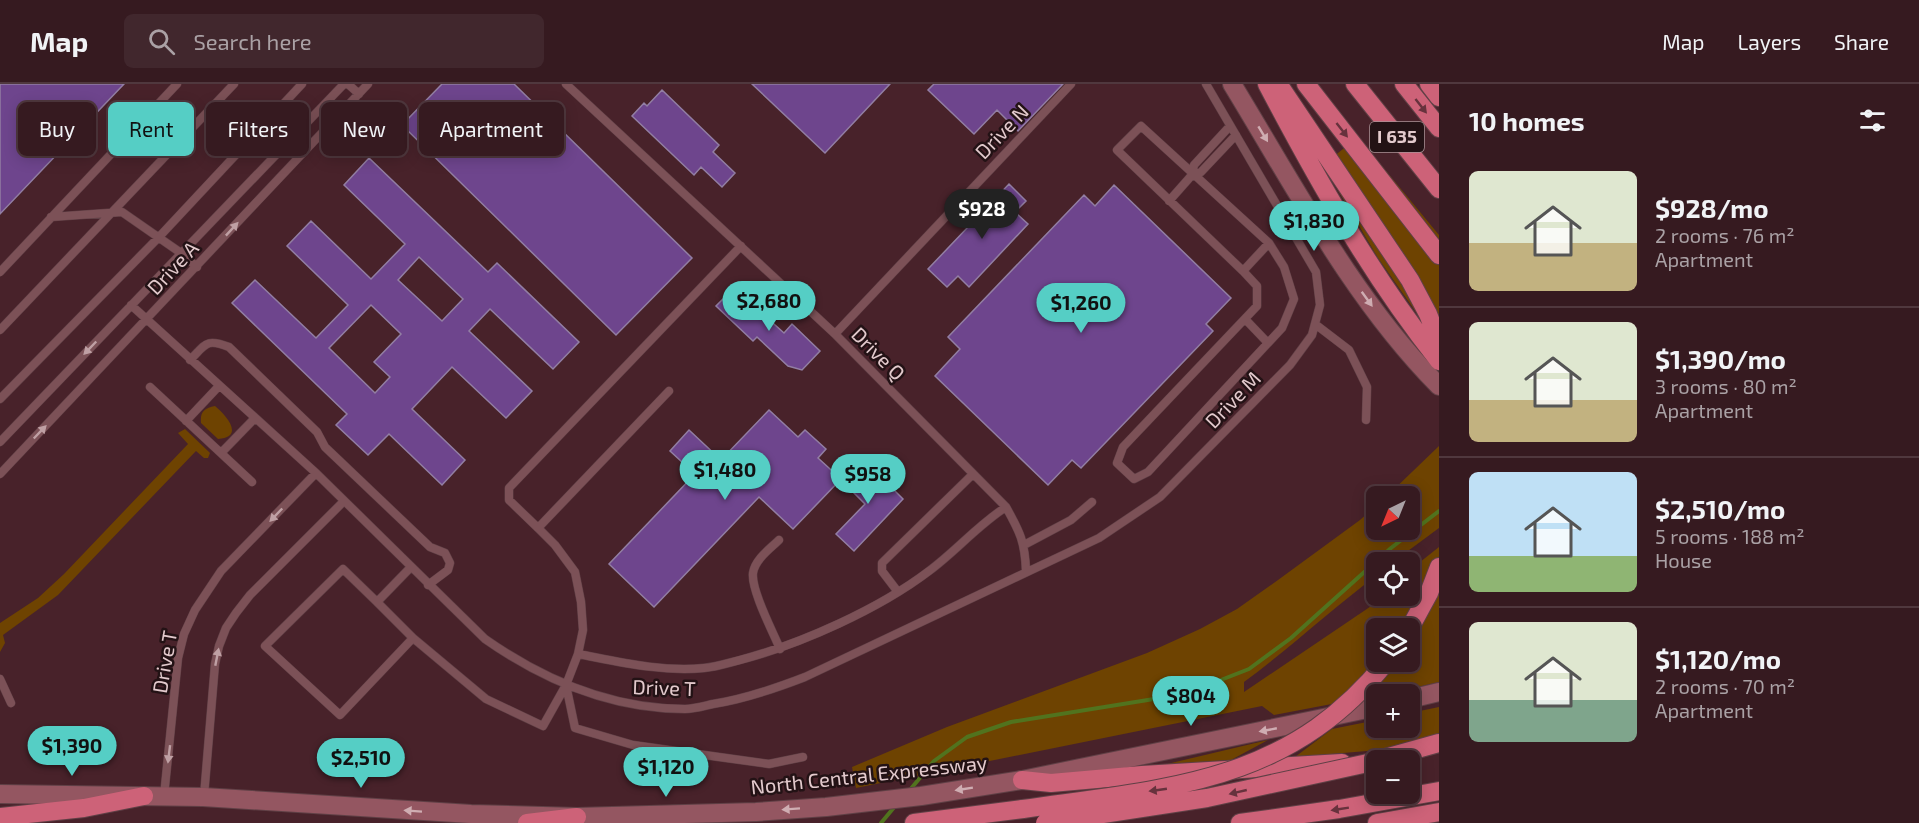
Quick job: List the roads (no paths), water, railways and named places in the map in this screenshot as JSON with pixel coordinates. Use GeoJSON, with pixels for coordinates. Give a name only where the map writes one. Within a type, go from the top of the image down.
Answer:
{"type":"FeatureCollection","features":[{"type":"Feature","properties":{"kind":"highway"},"geometry":{"type":"LineString","coordinates":[[1267,84],[1346,228],[1397,305],[1439,361]]}},
{"type":"Feature","properties":{"kind":"highway"},"geometry":{"type":"LineString","coordinates":[[1278,84],[1410,280],[1428,314],[1439,342]]}},
{"type":"Feature","properties":{"kind":"highway"},"geometry":{"type":"LineString","coordinates":[[1306,84],[1439,255]]}},
{"type":"Feature","properties":{"kind":"highway","name":"I 635"},"geometry":{"type":"LineString","coordinates":[[1355,84],[1439,189]]}},
{"type":"Feature","properties":{"kind":"highway"},"geometry":{"type":"LineString","coordinates":[[1404,84],[1439,128]]}},
{"type":"Feature","properties":{"kind":"highway"},"geometry":{"type":"LineString","coordinates":[[1429,84],[1439,97]]}},
{"type":"Feature","properties":{"kind":"highway"},"geometry":{"type":"LineString","coordinates":[[1415,618],[1429,593],[1439,567]]}},
{"type":"Feature","properties":{"kind":"highway"},"geometry":{"type":"LineString","coordinates":[[914,823],[1169,788],[1226,773],[1265,758],[1315,729],[1360,692],[1377,672]]}},
{"type":"Feature","properties":{"kind":"highway"},"geometry":{"type":"LineString","coordinates":[[1415,750],[1439,743]]}},
{"type":"Feature","properties":{"kind":"highway"},"geometry":{"type":"LineString","coordinates":[[1420,759],[1439,758]]}},
{"type":"Feature","properties":{"kind":"highway"},"geometry":{"type":"LineString","coordinates":[[1022,780],[1051,783],[1366,762]]}},
{"type":"Feature","properties":{"kind":"highway"},"geometry":{"type":"LineString","coordinates":[[1045,823],[1207,798],[1366,763]]}},
{"type":"Feature","properties":{"kind":"highway"},"geometry":{"type":"LineString","coordinates":[[1240,823],[1339,809],[1439,791]]}},
{"type":"Feature","properties":{"kind":"highway"},"geometry":{"type":"LineString","coordinates":[[0,817],[84,808],[144,796]]}},
{"type":"Feature","properties":{"kind":"highway"},"geometry":{"type":"LineString","coordinates":[[1377,823],[1439,812]]}},
{"type":"Feature","properties":{"kind":"highway"},"geometry":{"type":"LineString","coordinates":[[527,823],[577,817]]}},
{"type":"Feature","properties":{"kind":"main road"},"geometry":{"type":"LineString","coordinates":[[1233,84],[1350,274],[1400,342],[1439,386]]}},
{"type":"Feature","properties":{"kind":"main road"},"geometry":{"type":"LineString","coordinates":[[1420,697],[1439,692]]}},
{"type":"Feature","properties":{"kind":"main road","name":"North Central Expressway"},"geometry":{"type":"LineString","coordinates":[[0,794],[203,797],[471,814],[577,817],[667,816],[826,807],[921,796],[1022,780],[1366,710]]}},
{"type":"Feature","properties":{"kind":"lane"},"geometry":{"type":"LineString","coordinates":[[0,272],[177,84]]}},
{"type":"Feature","properties":{"kind":"lane"},"geometry":{"type":"LineString","coordinates":[[0,330],[234,84]]}},
{"type":"Feature","properties":{"kind":"lane"},"geometry":{"type":"LineString","coordinates":[[0,399],[159,237],[302,84]]}},
{"type":"Feature","properties":{"kind":"lane","name":"Drive A"},"geometry":{"type":"LineString","coordinates":[[0,442],[344,84]]}},
{"type":"Feature","properties":{"kind":"lane"},"geometry":{"type":"LineString","coordinates":[[348,84],[359,94]]}},
{"type":"Feature","properties":{"kind":"lane","name":"Drive A"},"geometry":{"type":"LineString","coordinates":[[0,474],[147,321],[368,84]]}},
{"type":"Feature","properties":{"kind":"lane","name":"Drive Q"},"geometry":{"type":"LineString","coordinates":[[566,84],[835,334],[1006,507],[1024,545],[1026,571]]}},
{"type":"Feature","properties":{"kind":"lane","name":"Drive N"},"geometry":{"type":"LineString","coordinates":[[835,334],[1071,84]]}},
{"type":"Feature","properties":{"kind":"lane","name":"Drive M"},"geometry":{"type":"LineString","coordinates":[[1026,571],[1099,538],[1160,497],[1290,365],[1312,335],[1320,305],[1316,272],[1206,84]]}},
{"type":"Feature","properties":{"kind":"lane"},"geometry":{"type":"LineString","coordinates":[[1141,126],[1192,175],[1269,243],[1284,267],[1294,299],[1282,328],[1148,472],[1134,479],[1117,463],[1124,447],[1257,306],[1257,286],[1117,150],[1141,126]]}},
{"type":"Feature","properties":{"kind":"lane"},"geometry":{"type":"LineString","coordinates":[[1192,175],[1194,165],[1230,126]]}},
{"type":"Feature","properties":{"kind":"lane"},"geometry":{"type":"LineString","coordinates":[[1169,201],[1192,175],[1201,172],[1236,135]]}},
{"type":"Feature","properties":{"kind":"lane"},"geometry":{"type":"LineString","coordinates":[[51,217],[122,212],[181,253],[197,267]]}},
{"type":"Feature","properties":{"kind":"lane"},"geometry":{"type":"LineString","coordinates":[[1243,271],[1269,243]]}},
{"type":"Feature","properties":{"kind":"lane"},"geometry":{"type":"LineString","coordinates":[[413,638],[340,715],[265,646],[343,569],[413,638],[486,699],[543,726],[566,685],[578,654],[583,630],[581,602],[575,572],[555,546],[509,500],[509,488],[741,246]]}},
{"type":"Feature","properties":{"kind":"lane","name":"Drive T"},"geometry":{"type":"LineString","coordinates":[[131,305],[316,473],[485,639],[513,659],[593,696],[632,705],[687,709],[767,692],[805,677],[1026,571]]}},
{"type":"Feature","properties":{"kind":"lane"},"geometry":{"type":"LineString","coordinates":[[1245,319],[1268,343]]}},
{"type":"Feature","properties":{"kind":"lane"},"geometry":{"type":"LineString","coordinates":[[1315,324],[1349,350],[1367,387],[1366,420]]}},
{"type":"Feature","properties":{"kind":"lane"},"geometry":{"type":"LineString","coordinates":[[190,360],[206,344],[215,342],[229,347],[317,432],[325,447],[430,547],[445,553],[450,563],[448,570],[428,585]]}},
{"type":"Feature","properties":{"kind":"lane"},"geometry":{"type":"LineString","coordinates":[[186,421],[219,386]]}},
{"type":"Feature","properties":{"kind":"lane"},"geometry":{"type":"LineString","coordinates":[[150,387],[252,482]]}},
{"type":"Feature","properties":{"kind":"lane"},"geometry":{"type":"LineString","coordinates":[[538,528],[669,391]]}},
{"type":"Feature","properties":{"kind":"lane"},"geometry":{"type":"LineString","coordinates":[[221,453],[255,418]]}},
{"type":"Feature","properties":{"kind":"lane","name":"Drive T"},"geometry":{"type":"LineString","coordinates":[[164,796],[178,658],[184,634],[195,610],[222,571],[316,473]]}},
{"type":"Feature","properties":{"kind":"lane"},"geometry":{"type":"LineString","coordinates":[[898,592],[882,571],[882,563],[974,474]]}},
{"type":"Feature","properties":{"kind":"lane"},"geometry":{"type":"LineString","coordinates":[[203,797],[215,663],[226,628],[250,595],[344,501]]}},
{"type":"Feature","properties":{"kind":"lane"},"geometry":{"type":"LineString","coordinates":[[1024,545],[1071,520],[1092,502]]}},
{"type":"Feature","properties":{"kind":"lane"},"geometry":{"type":"LineString","coordinates":[[578,654],[644,666],[676,669],[706,668],[780,649],[898,592],[931,570],[992,516],[1006,507]]}},
{"type":"Feature","properties":{"kind":"lane"},"geometry":{"type":"LineString","coordinates":[[779,540],[759,560],[753,573],[759,600],[780,649]]}},
{"type":"Feature","properties":{"kind":"lane"},"geometry":{"type":"LineString","coordinates":[[377,602],[411,567]]}},
{"type":"Feature","properties":{"kind":"lane"},"geometry":{"type":"LineString","coordinates":[[0,679],[11,703]]}},
{"type":"Feature","properties":{"kind":"lane"},"geometry":{"type":"LineString","coordinates":[[566,685],[575,728],[633,745],[769,764],[803,757]]}},
{"type":"Feature","properties":{"kind":"waterway"},"geometry":{"type":"LineString","coordinates":[[909,791],[934,761],[967,737],[1011,722],[1185,694],[1249,669],[1291,638],[1391,548],[1439,511]]}},
{"type":"Feature","properties":{"kind":"waterway"},"geometry":{"type":"LineString","coordinates":[[881,823],[896,805]]}}]}
